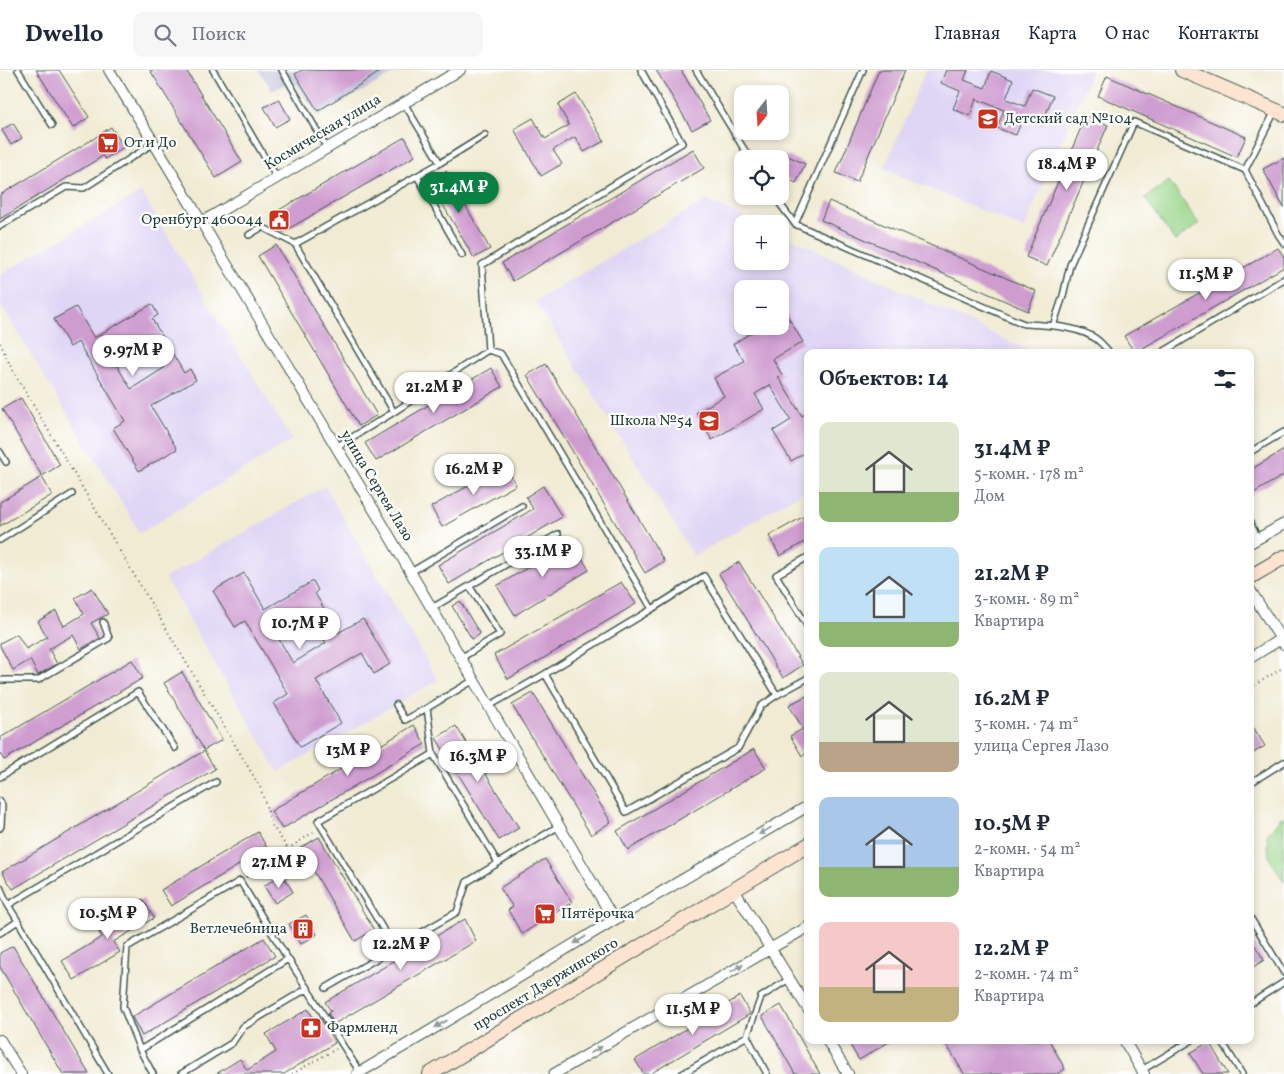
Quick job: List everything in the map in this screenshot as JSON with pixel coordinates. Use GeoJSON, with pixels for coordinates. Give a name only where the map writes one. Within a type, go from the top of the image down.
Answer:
{"type":"FeatureCollection","features":[{"type":"Feature","properties":{"kind":"main road"},"geometry":{"type":"LineString","coordinates":[[1182,70],[1280,112]]}},
{"type":"Feature","properties":{"kind":"main road"},"geometry":{"type":"LineString","coordinates":[[1254,575],[1284,557]]}},
{"type":"Feature","properties":{"kind":"main road","name":"проспект Дзержинского"},"geometry":{"type":"LineString","coordinates":[[430,1074],[804,847]]}},
{"type":"Feature","properties":{"kind":"street","name":"улица Сергея Лазо"},"geometry":{"type":"LineString","coordinates":[[109,70],[154,142],[432,608],[614,920]]}},
{"type":"Feature","properties":{"kind":"street","name":"Космическая улица"},"geometry":{"type":"LineString","coordinates":[[202,222],[404,103],[448,73],[460,70]]}},
{"type":"Feature","properties":{"kind":"street"},"geometry":{"type":"LineString","coordinates":[[1254,541],[1284,524]]}},
{"type":"Feature","properties":{"kind":"street"},"geometry":{"type":"LineString","coordinates":[[1254,596],[1283,640],[1254,656]]}},
{"type":"Feature","properties":{"kind":"street"},"geometry":{"type":"LineString","coordinates":[[358,1073],[804,808]]}},
{"type":"Feature","properties":{"kind":"street"},"geometry":{"type":"LineString","coordinates":[[734,890],[804,1003]]}},
{"type":"Feature","properties":{"kind":"street"},"geometry":{"type":"LineString","coordinates":[[554,1074],[804,929]]}},
{"type":"Feature","properties":{"kind":"street"},"geometry":{"type":"LineString","coordinates":[[0,1040],[21,1074]]}},
{"type":"Feature","properties":{"kind":"street"},"geometry":{"type":"LineString","coordinates":[[829,1044],[848,1074]]}},
{"type":"Feature","properties":{"kind":"street"},"geometry":{"type":"LineString","coordinates":[[1126,1044],[1143,1072]]}},
{"type":"Feature","properties":{"kind":"lane"},"geometry":{"type":"LineString","coordinates":[[18,70],[52,125]]}},
{"type":"Feature","properties":{"kind":"lane"},"geometry":{"type":"LineString","coordinates":[[213,70],[277,178]]}},
{"type":"Feature","properties":{"kind":"lane"},"geometry":{"type":"LineString","coordinates":[[282,70],[327,148]]}},
{"type":"Feature","properties":{"kind":"lane"},"geometry":{"type":"LineString","coordinates":[[488,350],[482,265],[682,143],[641,70]]}},
{"type":"Feature","properties":{"kind":"lane"},"geometry":{"type":"LineString","coordinates":[[696,70],[745,150]]}},
{"type":"Feature","properties":{"kind":"lane"},"geometry":{"type":"LineString","coordinates":[[794,224],[863,70]]}},
{"type":"Feature","properties":{"kind":"lane"},"geometry":{"type":"LineString","coordinates":[[404,103],[440,163]]}},
{"type":"Feature","properties":{"kind":"lane"},"geometry":{"type":"LineString","coordinates":[[1245,170],[1280,112]]}},
{"type":"Feature","properties":{"kind":"lane"},"geometry":{"type":"LineString","coordinates":[[1053,326],[1063,296],[1070,265],[1134,122],[1245,170],[1284,243]]}},
{"type":"Feature","properties":{"kind":"lane"},"geometry":{"type":"LineString","coordinates":[[295,244],[440,163],[485,135]]}},
{"type":"Feature","properties":{"kind":"lane"},"geometry":{"type":"LineString","coordinates":[[0,226],[66,187],[84,188],[154,142]]}},
{"type":"Feature","properties":{"kind":"lane"},"geometry":{"type":"LineString","coordinates":[[416,176],[462,255]]}},
{"type":"Feature","properties":{"kind":"lane"},"geometry":{"type":"LineString","coordinates":[[780,205],[794,224],[1024,324],[1053,326],[1091,335],[1107,349]]}},
{"type":"Feature","properties":{"kind":"lane"},"geometry":{"type":"LineString","coordinates":[[249,235],[262,227],[295,244],[394,412]]}},
{"type":"Feature","properties":{"kind":"lane"},"geometry":{"type":"LineString","coordinates":[[1168,349],[1284,279]]}},
{"type":"Feature","properties":{"kind":"lane"},"geometry":{"type":"LineString","coordinates":[[335,447],[394,412],[488,350]]}},
{"type":"Feature","properties":{"kind":"lane"},"geometry":{"type":"LineString","coordinates":[[488,350],[501,354],[652,609]]}},
{"type":"Feature","properties":{"kind":"lane"},"geometry":{"type":"LineString","coordinates":[[1254,450],[1284,432]]}},
{"type":"Feature","properties":{"kind":"lane"},"geometry":{"type":"LineString","coordinates":[[0,452],[6,462]]}},
{"type":"Feature","properties":{"kind":"lane"},"geometry":{"type":"LineString","coordinates":[[0,540],[72,494]]}},
{"type":"Feature","properties":{"kind":"lane"},"geometry":{"type":"LineString","coordinates":[[410,572],[522,506]]}},
{"type":"Feature","properties":{"kind":"lane"},"geometry":{"type":"LineString","coordinates":[[432,608],[558,534]]}},
{"type":"Feature","properties":{"kind":"lane"},"geometry":{"type":"LineString","coordinates":[[804,559],[776,575],[804,620]]}},
{"type":"Feature","properties":{"kind":"lane"},"geometry":{"type":"LineString","coordinates":[[489,706],[545,674],[704,576],[777,695]]}},
{"type":"Feature","properties":{"kind":"lane"},"geometry":{"type":"LineString","coordinates":[[461,658],[500,634],[470,587]]}},
{"type":"Feature","properties":{"kind":"lane"},"geometry":{"type":"LineString","coordinates":[[0,680],[38,680],[109,638],[103,622]]}},
{"type":"Feature","properties":{"kind":"lane"},"geometry":{"type":"LineString","coordinates":[[545,674],[626,812],[738,748],[761,706],[804,680]]}},
{"type":"Feature","properties":{"kind":"lane"},"geometry":{"type":"LineString","coordinates":[[396,704],[405,720],[474,680]]}},
{"type":"Feature","properties":{"kind":"lane"},"geometry":{"type":"LineString","coordinates":[[0,777],[138,692],[175,748]]}},
{"type":"Feature","properties":{"kind":"lane"},"geometry":{"type":"LineString","coordinates":[[426,708],[433,754],[498,863]]}},
{"type":"Feature","properties":{"kind":"lane"},"geometry":{"type":"LineString","coordinates":[[395,949],[318,821],[433,754]]}},
{"type":"Feature","properties":{"kind":"lane"},"geometry":{"type":"LineString","coordinates":[[1254,781],[1284,762]]}},
{"type":"Feature","properties":{"kind":"lane"},"geometry":{"type":"LineString","coordinates":[[8,905],[216,782]]}},
{"type":"Feature","properties":{"kind":"lane"},"geometry":{"type":"LineString","coordinates":[[0,801],[2,805],[0,828]]}},
{"type":"Feature","properties":{"kind":"lane"},"geometry":{"type":"LineString","coordinates":[[326,988],[457,912],[467,882],[559,825]]}},
{"type":"Feature","properties":{"kind":"lane"},"geometry":{"type":"LineString","coordinates":[[153,1074],[140,1050],[123,1006],[127,947],[240,881],[308,988],[358,1073]]}},
{"type":"Feature","properties":{"kind":"lane"},"geometry":{"type":"LineString","coordinates":[[0,887],[8,905],[108,1074]]}},
{"type":"Feature","properties":{"kind":"lane"},"geometry":{"type":"LineString","coordinates":[[0,933],[18,921]]}},
{"type":"Feature","properties":{"kind":"lane"},"geometry":{"type":"LineString","coordinates":[[1254,925],[1284,973]]}},
{"type":"Feature","properties":{"kind":"lane"},"geometry":{"type":"LineString","coordinates":[[140,1050],[288,959]]}},
{"type":"Feature","properties":{"kind":"lane"},"geometry":{"type":"LineString","coordinates":[[682,1074],[747,1036],[761,997],[789,979]]}},
{"type":"Feature","properties":{"kind":"lane"},"geometry":{"type":"LineString","coordinates":[[1254,1001],[1284,982]]}},
{"type":"Feature","properties":{"kind":"lane"},"geometry":{"type":"LineString","coordinates":[[181,1074],[232,1043],[243,1027],[308,988]]}},
{"type":"Feature","properties":{"kind":"lane"},"geometry":{"type":"LineString","coordinates":[[747,1036],[767,1074]]}},
{"type":"Feature","properties":{"kind":"lane"},"geometry":{"type":"LineString","coordinates":[[1143,1072],[1186,1044]]}},
{"type":"Feature","properties":{"kind":"lane"},"geometry":{"type":"LineString","coordinates":[[1224,1044],[1242,1074]]}},
{"type":"Feature","properties":{"kind":"path"},"geometry":{"type":"LineString","coordinates":[[0,343],[12,369],[260,787],[272,825],[288,849]]}},
{"type":"Feature","properties":{"kind":"path"},"geometry":{"type":"LineString","coordinates":[[1254,686],[1284,667]]}},
{"type":"Feature","properties":{"kind":"path"},"geometry":{"type":"LineString","coordinates":[[240,881],[322,827]]}},
{"type":"Feature","properties":{"kind":"path"},"geometry":{"type":"LineString","coordinates":[[292,1074],[342,1045]]}},
{"type":"Feature","properties":{"kind":"shaded area"},"geometry":{"type":"Polygon","coordinates":[[[259,70],[400,70],[318,116],[293,80],[272,91],[259,70]]]}},
{"type":"Feature","properties":{"kind":"shaded area","name":"Детский сад №104"},"geometry":{"type":"Polygon","coordinates":[[[926,70],[1092,70],[1024,229],[884,169],[926,70]]]}},
{"type":"Feature","properties":{"kind":"shaded area"},"geometry":{"type":"Polygon","coordinates":[[[141,192],[292,440],[140,533],[0,304],[0,275],[141,192]]]}},
{"type":"Feature","properties":{"kind":"shaded area","name":"Школа №54"},"geometry":{"type":"Polygon","coordinates":[[[706,200],[739,215],[734,215],[734,270],[789,270],[789,237],[1026,349],[804,349],[804,491],[694,556],[535,301],[706,200]]]}},
{"type":"Feature","properties":{"kind":"shaded area"},"geometry":{"type":"Polygon","coordinates":[[[325,486],[438,680],[278,772],[165,578],[325,486]]]}},
{"type":"Feature","properties":{"kind":"green space"},"geometry":{"type":"Polygon","coordinates":[[[1169,181],[1199,224],[1175,241],[1145,198],[1169,181]]]}},
{"type":"Feature","properties":{"kind":"green space"},"geometry":{"type":"Polygon","coordinates":[[[1284,817],[1284,882],[1269,857],[1267,835],[1280,818],[1284,817]]]}},
{"type":"Feature","properties":{"kind":"building"},"geometry":{"type":"Polygon","coordinates":[[[36,70],[59,70],[89,117],[73,128],[36,70]]]}},
{"type":"Feature","properties":{"kind":"building"},"geometry":{"type":"Polygon","coordinates":[[[150,70],[186,70],[242,162],[216,178],[150,70]]]}},
{"type":"Feature","properties":{"kind":"building"},"geometry":{"type":"Polygon","coordinates":[[[302,70],[383,70],[318,111],[295,74],[302,70]]]}},
{"type":"Feature","properties":{"kind":"building"},"geometry":{"type":"Polygon","coordinates":[[[656,70],[681,70],[710,120],[692,130],[656,70]]]}},
{"type":"Feature","properties":{"kind":"building"},"geometry":{"type":"Polygon","coordinates":[[[879,70],[905,70],[857,182],[836,173],[879,70]]]}},
{"type":"Feature","properties":{"kind":"building"},"geometry":{"type":"Polygon","coordinates":[[[946,70],[968,70],[964,80],[985,88],[991,71],[1013,80],[1006,99],[1025,106],[1032,88],[1053,96],[1042,124],[1023,117],[1016,135],[997,128],[1004,110],[976,99],[970,116],[953,109],[960,91],[941,83],[946,70]]]}},
{"type":"Feature","properties":{"kind":"building"},"geometry":{"type":"Polygon","coordinates":[[[1107,76],[1246,137],[1237,157],[1098,96],[1107,76]]]}},
{"type":"Feature","properties":{"kind":"building"},"geometry":{"type":"Polygon","coordinates":[[[576,94],[604,141],[584,152],[575,137],[553,150],[562,164],[541,176],[514,129],[533,118],[545,139],[569,125],[558,105],[576,94]]]}},
{"type":"Feature","properties":{"kind":"building"},"geometry":{"type":"Polygon","coordinates":[[[279,99],[290,119],[275,127],[264,107],[279,99]]]}},
{"type":"Feature","properties":{"kind":"building"},"geometry":{"type":"Polygon","coordinates":[[[1086,116],[1108,125],[1047,266],[1026,257],[1086,116]]]}},
{"type":"Feature","properties":{"kind":"building"},"geometry":{"type":"Polygon","coordinates":[[[13,123],[22,138],[11,145],[2,130],[13,123]]]}},
{"type":"Feature","properties":{"kind":"building"},"geometry":{"type":"Polygon","coordinates":[[[111,127],[124,147],[105,159],[103,156],[0,219],[0,195],[111,127]]]}},
{"type":"Feature","properties":{"kind":"building"},"geometry":{"type":"Polygon","coordinates":[[[405,137],[415,156],[283,232],[272,214],[405,137]]]}},
{"type":"Feature","properties":{"kind":"building"},"geometry":{"type":"Polygon","coordinates":[[[693,149],[704,168],[513,281],[502,263],[693,149]]]}},
{"type":"Feature","properties":{"kind":"building"},"geometry":{"type":"Polygon","coordinates":[[[789,156],[805,164],[796,183],[789,180],[789,156]]]}},
{"type":"Feature","properties":{"kind":"building"},"geometry":{"type":"Polygon","coordinates":[[[1284,158],[1284,208],[1263,169],[1284,158]]]}},
{"type":"Feature","properties":{"kind":"building"},"geometry":{"type":"Polygon","coordinates":[[[446,171],[490,249],[474,258],[429,181],[446,171]]]}},
{"type":"Feature","properties":{"kind":"building"},"geometry":{"type":"Polygon","coordinates":[[[829,201],[1036,291],[1028,311],[821,220],[829,201]]]}},
{"type":"Feature","properties":{"kind":"building"},"geometry":{"type":"Polygon","coordinates":[[[276,245],[377,415],[359,426],[258,256],[276,245]]]}},
{"type":"Feature","properties":{"kind":"building"},"geometry":{"type":"Polygon","coordinates":[[[1278,248],[1284,257],[1284,267],[1141,349],[1132,349],[1124,336],[1278,248]]]}},
{"type":"Feature","properties":{"kind":"building"},"geometry":{"type":"Polygon","coordinates":[[[152,304],[158,315],[152,319],[184,373],[190,369],[196,380],[151,406],[177,449],[139,471],[113,428],[125,421],[78,342],[70,347],[54,319],[76,307],[94,338],[152,304]],[[145,336],[111,356],[131,389],[164,368],[145,336]]]}},
{"type":"Feature","properties":{"kind":"building"},"geometry":{"type":"Polygon","coordinates":[[[789,319],[803,342],[773,359],[782,375],[778,377],[802,416],[804,415],[804,453],[791,461],[773,431],[791,420],[770,385],[755,394],[764,409],[712,440],[696,413],[724,396],[714,378],[744,361],[733,344],[748,335],[789,335],[789,319]]]}},
{"type":"Feature","properties":{"kind":"building"},"geometry":{"type":"Polygon","coordinates":[[[546,364],[664,561],[645,573],[527,375],[546,364]]]}},
{"type":"Feature","properties":{"kind":"building"},"geometry":{"type":"Polygon","coordinates":[[[491,368],[502,387],[376,461],[365,443],[491,368]]]}},
{"type":"Feature","properties":{"kind":"building"},"geometry":{"type":"Polygon","coordinates":[[[21,398],[60,465],[42,476],[2,409],[21,398]]]}},
{"type":"Feature","properties":{"kind":"building"},"geometry":{"type":"Polygon","coordinates":[[[1284,450],[1284,475],[1254,493],[1254,468],[1284,450]]]}},
{"type":"Feature","properties":{"kind":"building"},"geometry":{"type":"Polygon","coordinates":[[[505,465],[516,485],[442,527],[431,507],[505,465]]]}},
{"type":"Feature","properties":{"kind":"building"},"geometry":{"type":"Polygon","coordinates":[[[42,477],[52,495],[0,526],[0,502],[42,477]]]}},
{"type":"Feature","properties":{"kind":"building"},"geometry":{"type":"Polygon","coordinates":[[[543,486],[562,517],[449,584],[438,565],[533,509],[526,497],[543,486]]]}},
{"type":"Feature","properties":{"kind":"building"},"geometry":{"type":"Polygon","coordinates":[[[804,516],[804,542],[780,556],[769,536],[804,516]]]}},
{"type":"Feature","properties":{"kind":"building"},"geometry":{"type":"Polygon","coordinates":[[[572,541],[589,570],[515,615],[497,586],[572,541]]]}},
{"type":"Feature","properties":{"kind":"building"},"geometry":{"type":"Polygon","coordinates":[[[739,562],[803,665],[783,678],[719,574],[739,562]]]}},
{"type":"Feature","properties":{"kind":"building"},"geometry":{"type":"Polygon","coordinates":[[[244,573],[265,609],[313,581],[318,590],[315,593],[338,633],[363,619],[390,664],[374,674],[362,653],[316,680],[341,723],[300,747],[274,703],[288,694],[245,621],[235,627],[213,591],[244,573]],[[307,611],[274,631],[293,663],[326,643],[307,611]]]}},
{"type":"Feature","properties":{"kind":"building"},"geometry":{"type":"Polygon","coordinates":[[[621,582],[636,604],[508,679],[494,655],[621,582]]]}},
{"type":"Feature","properties":{"kind":"building"},"geometry":{"type":"Polygon","coordinates":[[[92,588],[108,614],[91,623],[100,638],[81,649],[73,635],[49,649],[57,664],[38,675],[30,660],[13,670],[0,643],[17,634],[26,649],[47,637],[38,621],[56,611],[64,626],[84,614],[75,598],[92,588]]]}},
{"type":"Feature","properties":{"kind":"building"},"geometry":{"type":"Polygon","coordinates":[[[460,601],[480,634],[472,639],[452,606],[460,601]]]}},
{"type":"Feature","properties":{"kind":"building"},"geometry":{"type":"Polygon","coordinates":[[[132,660],[143,678],[4,760],[0,754],[0,738],[132,660]]]}},
{"type":"Feature","properties":{"kind":"building"},"geometry":{"type":"Polygon","coordinates":[[[182,672],[222,740],[204,750],[164,683],[182,672]]]}},
{"type":"Feature","properties":{"kind":"building"},"geometry":{"type":"Polygon","coordinates":[[[533,693],[611,822],[591,835],[512,705],[533,693]]]}},
{"type":"Feature","properties":{"kind":"building"},"geometry":{"type":"Polygon","coordinates":[[[804,697],[804,755],[802,756],[790,736],[803,729],[789,705],[804,697]]]}},
{"type":"Feature","properties":{"kind":"building"},"geometry":{"type":"Polygon","coordinates":[[[414,725],[425,744],[282,829],[271,811],[414,725]]]}},
{"type":"Feature","properties":{"kind":"building"},"geometry":{"type":"Polygon","coordinates":[[[456,726],[519,828],[499,840],[436,738],[456,726]]]}},
{"type":"Feature","properties":{"kind":"building"},"geometry":{"type":"Polygon","coordinates":[[[1254,728],[1265,746],[1254,753],[1254,728]]]}},
{"type":"Feature","properties":{"kind":"building"},"geometry":{"type":"Polygon","coordinates":[[[754,749],[766,768],[628,850],[617,831],[754,749]]]}},
{"type":"Feature","properties":{"kind":"building"},"geometry":{"type":"Polygon","coordinates":[[[204,751],[215,769],[13,889],[2,872],[204,751]]]}},
{"type":"Feature","properties":{"kind":"building"},"geometry":{"type":"Polygon","coordinates":[[[258,832],[267,848],[171,906],[161,890],[258,832]]]}},
{"type":"Feature","properties":{"kind":"building"},"geometry":{"type":"Polygon","coordinates":[[[319,837],[374,930],[355,941],[300,848],[319,837]]]}},
{"type":"Feature","properties":{"kind":"building"},"geometry":{"type":"Polygon","coordinates":[[[545,859],[572,902],[522,934],[508,910],[513,907],[500,888],[545,859]]]}},
{"type":"Feature","properties":{"kind":"building"},"geometry":{"type":"Polygon","coordinates":[[[282,874],[293,892],[275,903],[264,886],[282,874]]]}},
{"type":"Feature","properties":{"kind":"building"},"geometry":{"type":"Polygon","coordinates":[[[143,899],[154,918],[113,942],[120,952],[74,980],[62,961],[102,937],[96,927],[143,899]]]}},
{"type":"Feature","properties":{"kind":"building","name":"Ветлечебница"},"geometry":{"type":"Polygon","coordinates":[[[306,915],[317,934],[301,944],[289,924],[306,915]]]}},
{"type":"Feature","properties":{"kind":"building"},"geometry":{"type":"Polygon","coordinates":[[[465,919],[476,941],[334,1024],[328,1013],[331,1011],[325,1002],[465,919]]]}},
{"type":"Feature","properties":{"kind":"building"},"geometry":{"type":"Polygon","coordinates":[[[264,938],[275,956],[142,1036],[132,1017],[264,938]]]}},
{"type":"Feature","properties":{"kind":"building"},"geometry":{"type":"Polygon","coordinates":[[[1254,944],[1264,960],[1254,966],[1254,944]]]}},
{"type":"Feature","properties":{"kind":"building"},"geometry":{"type":"Polygon","coordinates":[[[13,946],[89,1074],[63,1074],[0,967],[0,953],[13,946]]]}},
{"type":"Feature","properties":{"kind":"building"},"geometry":{"type":"Polygon","coordinates":[[[740,996],[750,1014],[650,1074],[644,1074],[635,1060],[740,996]]]}},
{"type":"Feature","properties":{"kind":"building"},"geometry":{"type":"Polygon","coordinates":[[[781,1005],[820,1074],[795,1074],[762,1016],[781,1005]]]}},
{"type":"Feature","properties":{"kind":"building"},"geometry":{"type":"Polygon","coordinates":[[[308,1009],[315,1021],[320,1018],[335,1043],[284,1074],[216,1074],[240,1059],[247,1070],[276,1052],[266,1034],[308,1009]]]}},
{"type":"Feature","properties":{"kind":"building"},"geometry":{"type":"Polygon","coordinates":[[[849,1044],[885,1044],[859,1060],[849,1044]]]}},
{"type":"Feature","properties":{"kind":"building"},"geometry":{"type":"Polygon","coordinates":[[[946,1044],[1051,1044],[1065,1069],[1057,1074],[964,1074],[946,1044]]]}},
{"type":"Feature","properties":{"kind":"building"},"geometry":{"type":"Polygon","coordinates":[[[1206,1044],[1210,1044],[1228,1074],[1203,1074],[1190,1053],[1206,1044]]]}},
{"type":"Feature","properties":{"kind":"place","name":"Детский сад №104"},"geometry":{"type":"Point","coordinates":[988,119]}},
{"type":"Feature","properties":{"kind":"place","name":"От и До"},"geometry":{"type":"Point","coordinates":[108,143]}},
{"type":"Feature","properties":{"kind":"place","name":"Оренбург 460044"},"geometry":{"type":"Point","coordinates":[279,220]}},
{"type":"Feature","properties":{"kind":"place","name":"Школа №54"},"geometry":{"type":"Point","coordinates":[709,421]}},
{"type":"Feature","properties":{"kind":"place","name":"Пятёрочка"},"geometry":{"type":"Point","coordinates":[545,914]}},
{"type":"Feature","properties":{"kind":"place","name":"Ветлечебница"},"geometry":{"type":"Point","coordinates":[303,929]}},
{"type":"Feature","properties":{"kind":"place","name":"Фармленд"},"geometry":{"type":"Point","coordinates":[311,1028]}}]}
